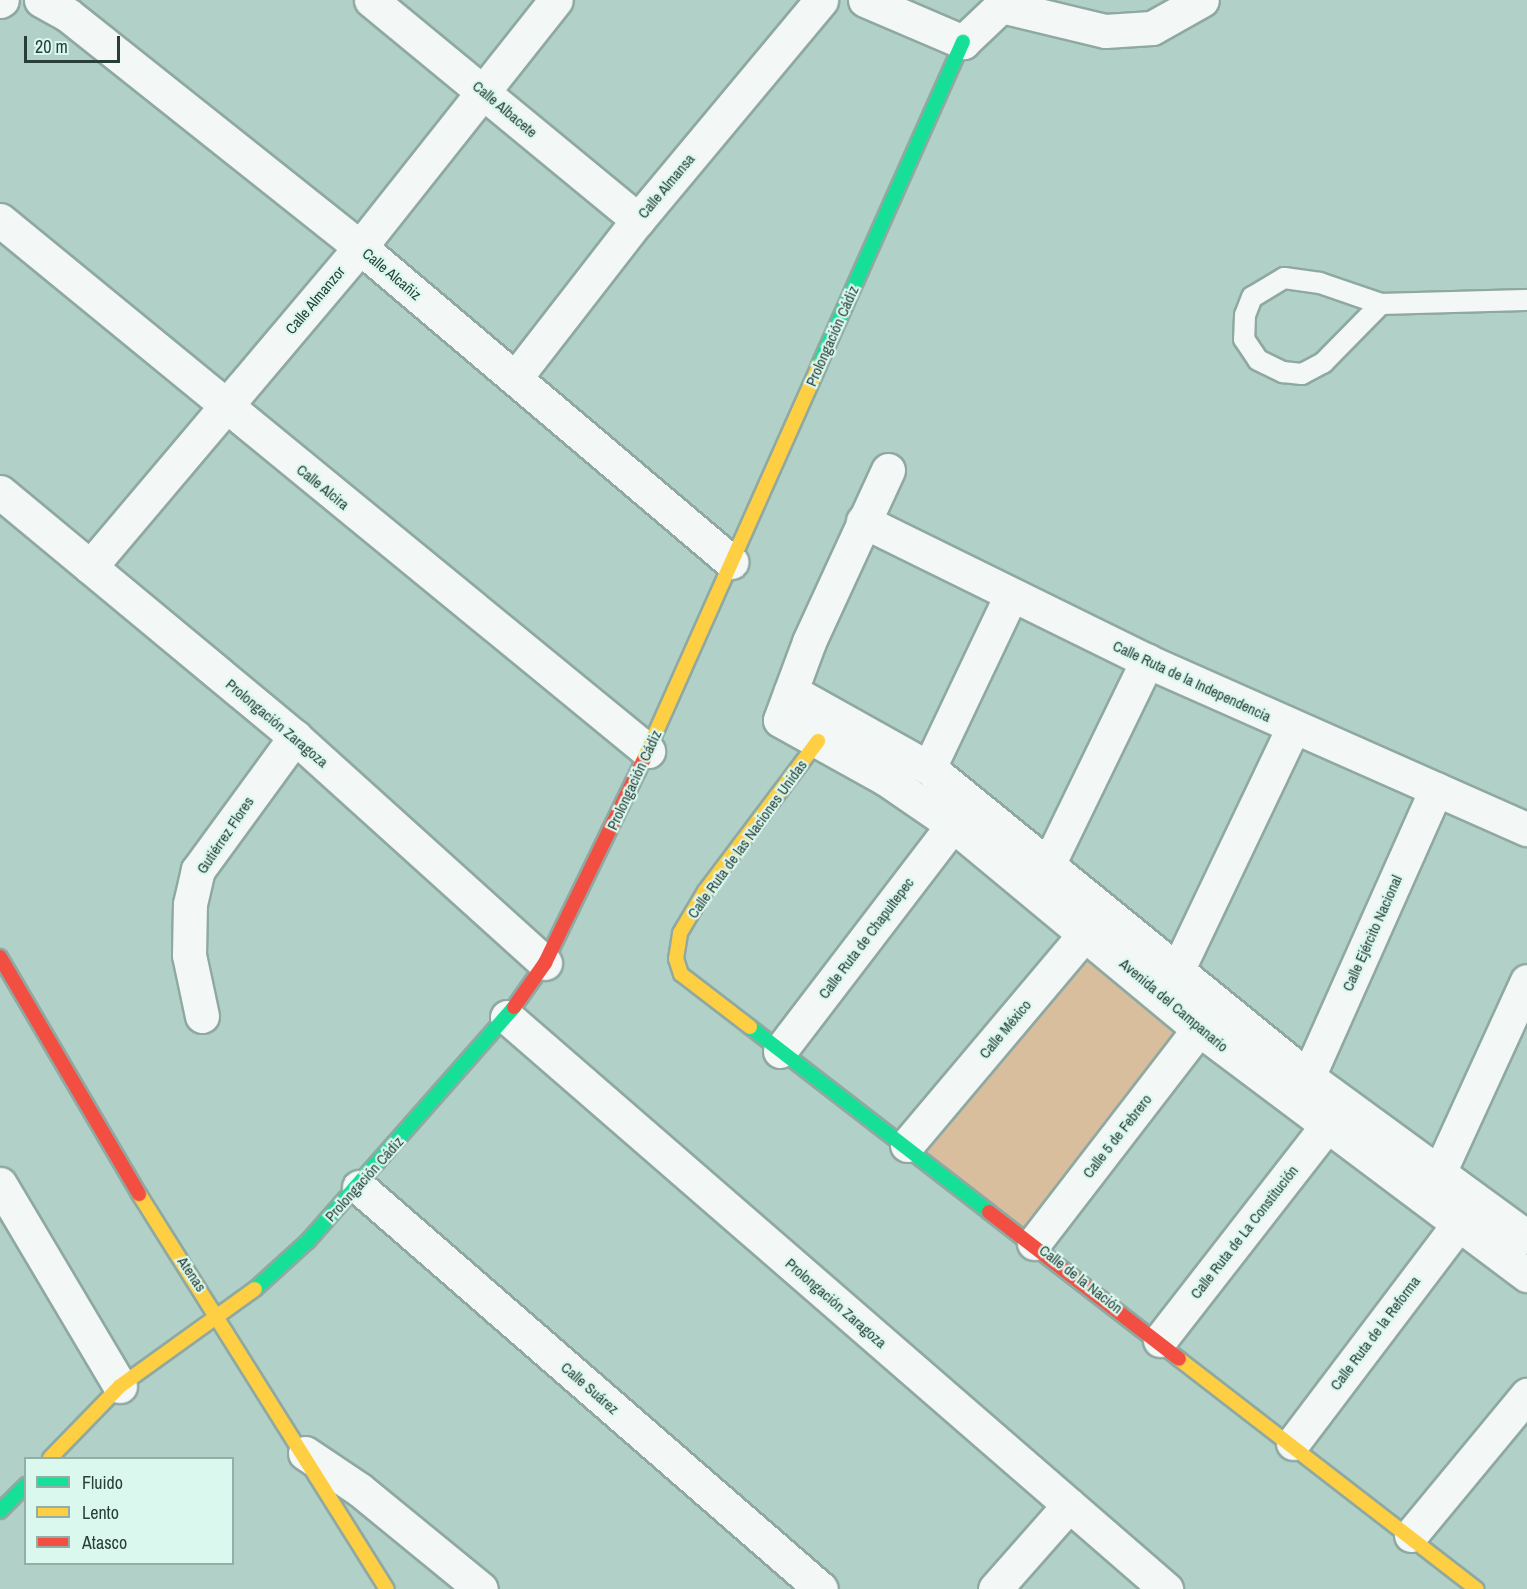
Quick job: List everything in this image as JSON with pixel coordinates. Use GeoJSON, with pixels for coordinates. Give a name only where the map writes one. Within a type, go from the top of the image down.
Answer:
{"type":"FeatureCollection","features":[{"type":"Feature","properties":{"kind":"street","name":"Calle Alcañiz"},"geometry":{"type":"LineString","coordinates":[[41,0],[68,15],[360,247],[732,562]]}},
{"type":"Feature","properties":{"kind":"street","name":"Calle Albacete"},"geometry":{"type":"LineString","coordinates":[[371,0],[638,220]]}},
{"type":"Feature","properties":{"kind":"street","name":"Calle Almanzor"},"geometry":{"type":"LineString","coordinates":[[90,567],[360,247],[556,0]]}},
{"type":"Feature","properties":{"kind":"street","name":"Calle Almansa"},"geometry":{"type":"LineString","coordinates":[[516,377],[638,220],[821,0]]}},
{"type":"Feature","properties":{"kind":"street"},"geometry":{"type":"LineString","coordinates":[[865,0],[963,42],[1000,3],[1105,31],[1152,28],[1202,0]]}},
{"type":"Feature","properties":{"kind":"street","name":"Prolongación Cádiz"},"geometry":{"type":"LineString","coordinates":[[51,1457],[120,1386],[179,1340],[219,1316],[269,1279],[359,1187],[507,1017],[545,963],[648,751],[963,42]]}},
{"type":"Feature","properties":{"kind":"street","name":"Calle Alcira"},"geometry":{"type":"LineString","coordinates":[[0,220],[225,407],[648,751]]}},
{"type":"Feature","properties":{"kind":"street"},"geometry":{"type":"LineString","coordinates":[[826,728],[780,720],[863,521],[888,470]]}},
{"type":"Feature","properties":{"kind":"street","name":"Prolongación Zaragoza"},"geometry":{"type":"LineString","coordinates":[[0,492],[295,737],[545,963]]}},
{"type":"Feature","properties":{"kind":"street","name":"Calle Ruta de la Independencia"},"geometry":{"type":"LineString","coordinates":[[863,521],[1147,661],[1293,728],[1527,830]]}},
{"type":"Feature","properties":{"kind":"street"},"geometry":{"type":"LineString","coordinates":[[929,768],[1011,595]]}},
{"type":"Feature","properties":{"kind":"street"},"geometry":{"type":"LineString","coordinates":[[1049,863],[1147,661]]}},
{"type":"Feature","properties":{"kind":"street","name":"Avenida del Campanario"},"geometry":{"type":"LineString","coordinates":[[826,728],[929,768],[1049,863],[1094,922],[1199,1029],[1328,1124],[1468,1211],[1527,1237]]}},
{"type":"Feature","properties":{"kind":"street","name":"Avenida del Campanario"},"geometry":{"type":"LineString","coordinates":[[826,728],[886,780],[1094,922],[1177,971],[1308,1077],[1439,1173],[1468,1211],[1527,1275]]}},
{"type":"Feature","properties":{"kind":"street","name":"Calle Ruta de las Naciones Unidas"},"geometry":{"type":"LineString","coordinates":[[681,974],[676,959],[680,933],[705,891],[826,728]]}},
{"type":"Feature","properties":{"kind":"street"},"geometry":{"type":"LineString","coordinates":[[1177,971],[1293,728]]}},
{"type":"Feature","properties":{"kind":"street","name":"Gutiérrez Flores"},"geometry":{"type":"LineString","coordinates":[[202,1016],[189,955],[190,904],[198,870],[295,737]]}},
{"type":"Feature","properties":{"kind":"street","name":"Calle Ejército Nacional"},"geometry":{"type":"LineString","coordinates":[[1308,1077],[1436,789]]}},
{"type":"Feature","properties":{"kind":"street","name":"Calle Ruta de Chapultepec"},"geometry":{"type":"LineString","coordinates":[[780,1051],[952,825]]}},
{"type":"Feature","properties":{"kind":"street","name":"Calle México"},"geometry":{"type":"LineString","coordinates":[[907,1145],[1094,922]]}},
{"type":"Feature","properties":{"kind":"street","name":"Atenas"},"geometry":{"type":"LineString","coordinates":[[0,957],[147,1209],[219,1316],[387,1589]]}},
{"type":"Feature","properties":{"kind":"street","name":"Calle de la Nación"},"geometry":{"type":"LineString","coordinates":[[681,974],[1160,1340],[1477,1589]]}},
{"type":"Feature","properties":{"kind":"street"},"geometry":{"type":"LineString","coordinates":[[1439,1173],[1527,981]]}},
{"type":"Feature","properties":{"kind":"street","name":"Prolongación Zaragoza"},"geometry":{"type":"LineString","coordinates":[[507,1017],[1166,1589]]}},
{"type":"Feature","properties":{"kind":"street","name":"Calle 5 de Febrero"},"geometry":{"type":"LineString","coordinates":[[1034,1243],[1199,1029]]}},
{"type":"Feature","properties":{"kind":"street","name":"Calle Ruta de La Constitución"},"geometry":{"type":"LineString","coordinates":[[1160,1340],[1328,1124]]}},
{"type":"Feature","properties":{"kind":"street"},"geometry":{"type":"LineString","coordinates":[[0,1184],[120,1386]]}},
{"type":"Feature","properties":{"kind":"street","name":"Calle Suárez"},"geometry":{"type":"LineString","coordinates":[[359,1187],[821,1589]]}},
{"type":"Feature","properties":{"kind":"street","name":"Calle Ruta de la Reforma"},"geometry":{"type":"LineString","coordinates":[[1293,1443],[1468,1211]]}},
{"type":"Feature","properties":{"kind":"street"},"geometry":{"type":"LineString","coordinates":[[1411,1535],[1527,1395]]}},
{"type":"Feature","properties":{"kind":"street"},"geometry":{"type":"LineString","coordinates":[[305,1453],[360,1490],[481,1589]]}},
{"type":"Feature","properties":{"kind":"street"},"geometry":{"type":"LineString","coordinates":[[0,1511],[24,1487]]}},
{"type":"Feature","properties":{"kind":"street"},"geometry":{"type":"LineString","coordinates":[[995,1589],[1069,1505]]}},
{"type":"Feature","properties":{"kind":"lane"},"geometry":{"type":"LineString","coordinates":[[1381,304],[1323,363],[1302,374],[1283,372],[1258,360],[1244,339],[1245,315],[1252,297],[1284,278],[1320,283],[1381,304],[1527,300]]}},
{"type":"Feature","properties":{"kind":"shaded area"},"geometry":{"type":"Polygon","coordinates":[[[1086,933],[1199,1028],[1021,1240],[908,1145],[1086,933]]]}},
{"type":"Feature","properties":{"kind":"traffic: fast"},"geometry":{"type":"LineString","coordinates":[[819,365],[963,42]]}},
{"type":"Feature","properties":{"kind":"traffic: fast"},"geometry":{"type":"LineString","coordinates":[[255,1289],[308,1241],[514,1007]]}},
{"type":"Feature","properties":{"kind":"traffic: fast"},"geometry":{"type":"LineString","coordinates":[[750,1027],[989,1212]]}},
{"type":"Feature","properties":{"kind":"traffic: fast"},"geometry":{"type":"LineString","coordinates":[[0,1511],[24,1487]]}},
{"type":"Feature","properties":{"kind":"traffic: slow"},"geometry":{"type":"LineString","coordinates":[[643,761],[819,365]]}},
{"type":"Feature","properties":{"kind":"traffic: slow"},"geometry":{"type":"LineString","coordinates":[[750,1027],[681,974],[676,959],[680,933],[705,891],[818,741]]}},
{"type":"Feature","properties":{"kind":"traffic: slow"},"geometry":{"type":"LineString","coordinates":[[139,1194],[387,1589]]}},
{"type":"Feature","properties":{"kind":"traffic: slow"},"geometry":{"type":"LineString","coordinates":[[51,1457],[120,1386],[255,1289]]}},
{"type":"Feature","properties":{"kind":"traffic: slow"},"geometry":{"type":"LineString","coordinates":[[1179,1359],[1477,1589]]}},
{"type":"Feature","properties":{"kind":"traffic: jam"},"geometry":{"type":"LineString","coordinates":[[514,1007],[545,963],[643,761]]}},
{"type":"Feature","properties":{"kind":"traffic: jam"},"geometry":{"type":"LineString","coordinates":[[0,957],[139,1194]]}},
{"type":"Feature","properties":{"kind":"traffic: jam"},"geometry":{"type":"LineString","coordinates":[[989,1212],[1179,1359]]}}]}
